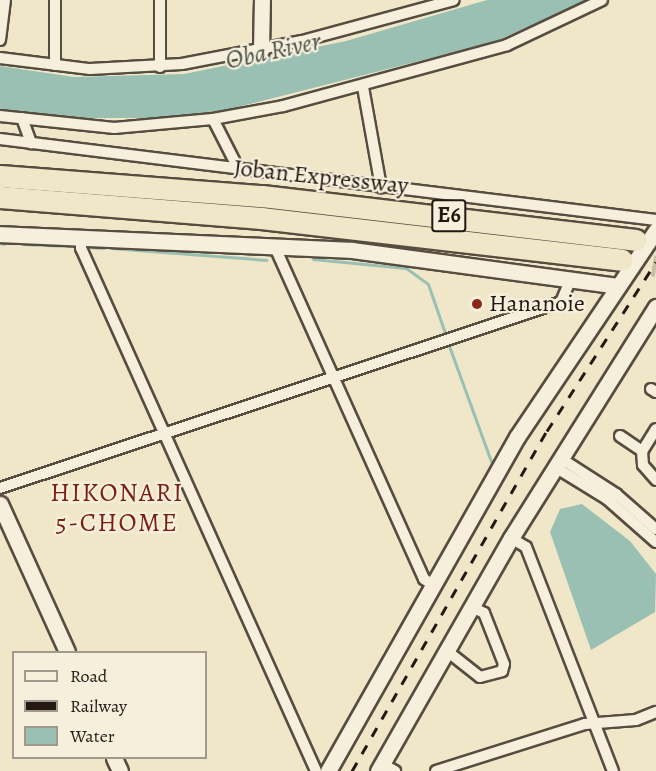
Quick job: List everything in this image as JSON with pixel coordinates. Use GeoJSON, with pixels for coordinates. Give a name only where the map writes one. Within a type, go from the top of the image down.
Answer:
{"type":"FeatureCollection","features":[{"type":"Feature","properties":{"kind":"highway","name":"Joban Expressway"},"geometry":{"type":"LineString","coordinates":[[0,176],[262,196],[635,240]]}},
{"type":"Feature","properties":{"kind":"highway","name":"Joban Expressway"},"geometry":{"type":"LineString","coordinates":[[0,197],[273,219],[622,260]]}},
{"type":"Feature","properties":{"kind":"street"},"geometry":{"type":"LineString","coordinates":[[0,40],[5,0]]}},
{"type":"Feature","properties":{"kind":"street"},"geometry":{"type":"LineString","coordinates":[[55,0],[55,65]]}},
{"type":"Feature","properties":{"kind":"street"},"geometry":{"type":"LineString","coordinates":[[160,0],[160,67]]}},
{"type":"Feature","properties":{"kind":"street"},"geometry":{"type":"LineString","coordinates":[[261,50],[262,0]]}},
{"type":"Feature","properties":{"kind":"street"},"geometry":{"type":"LineString","coordinates":[[0,58],[55,65],[160,67],[261,50],[452,0]]}},
{"type":"Feature","properties":{"kind":"street"},"geometry":{"type":"LineString","coordinates":[[0,117],[114,128],[213,119],[363,87],[507,45],[602,0]]}},
{"type":"Feature","properties":{"kind":"street"},"geometry":{"type":"LineString","coordinates":[[363,87],[381,187]]}},
{"type":"Feature","properties":{"kind":"street"},"geometry":{"type":"LineString","coordinates":[[22,118],[32,143]]}},
{"type":"Feature","properties":{"kind":"street"},"geometry":{"type":"LineString","coordinates":[[213,119],[238,168]]}},
{"type":"Feature","properties":{"kind":"street"},"geometry":{"type":"LineString","coordinates":[[0,140],[656,220]]}},
{"type":"Feature","properties":{"kind":"street"},"geometry":{"type":"LineString","coordinates":[[327,771],[517,436],[656,230]]}},
{"type":"Feature","properties":{"kind":"street"},"geometry":{"type":"LineString","coordinates":[[0,234],[274,245],[571,278],[618,286]]}},
{"type":"Feature","properties":{"kind":"street"},"geometry":{"type":"LineString","coordinates":[[81,237],[81,249],[316,771]]}},
{"type":"Feature","properties":{"kind":"street"},"geometry":{"type":"LineString","coordinates":[[274,245],[424,579],[433,585]]}},
{"type":"Feature","properties":{"kind":"street"},"geometry":{"type":"LineString","coordinates":[[0,488],[438,340],[561,302],[571,278]]}},
{"type":"Feature","properties":{"kind":"street"},"geometry":{"type":"LineString","coordinates":[[385,769],[447,651],[511,538],[557,462],[653,316]]}},
{"type":"Feature","properties":{"kind":"street"},"geometry":{"type":"LineString","coordinates":[[656,429],[642,451],[644,465],[656,480]]}},
{"type":"Feature","properties":{"kind":"street"},"geometry":{"type":"LineString","coordinates":[[620,436],[642,451]]}},
{"type":"Feature","properties":{"kind":"street"},"geometry":{"type":"LineString","coordinates":[[557,462],[616,494],[656,529]]}},
{"type":"Feature","properties":{"kind":"street"},"geometry":{"type":"LineString","coordinates":[[557,462],[607,499],[656,542]]}},
{"type":"Feature","properties":{"kind":"street"},"geometry":{"type":"LineString","coordinates":[[0,504],[67,651]]}},
{"type":"Feature","properties":{"kind":"street"},"geometry":{"type":"LineString","coordinates":[[511,538],[526,547],[613,771]]}},
{"type":"Feature","properties":{"kind":"street"},"geometry":{"type":"LineString","coordinates":[[447,651],[480,677],[502,671],[504,664],[484,613],[472,606]]}},
{"type":"Feature","properties":{"kind":"street"},"geometry":{"type":"LineString","coordinates":[[436,771],[594,723],[636,720],[656,712]]}},
{"type":"Feature","properties":{"kind":"water"},"geometry":{"type":"Polygon","coordinates":[[[487,0],[587,0],[494,42],[230,109],[168,118],[74,118],[0,109],[0,66],[74,77],[184,74],[346,41],[487,0]]]}},
{"type":"Feature","properties":{"kind":"water"},"geometry":{"type":"Polygon","coordinates":[[[582,504],[630,541],[656,574],[655,612],[591,650],[550,532],[560,509],[582,504]]]}},
{"type":"Feature","properties":{"kind":"waterway"},"geometry":{"type":"LineString","coordinates":[[0,243],[4,244]]}},
{"type":"Feature","properties":{"kind":"waterway"},"geometry":{"type":"LineString","coordinates":[[22,244],[69,246]]}},
{"type":"Feature","properties":{"kind":"waterway"},"geometry":{"type":"LineString","coordinates":[[87,247],[104,248]]}},
{"type":"Feature","properties":{"kind":"waterway"},"geometry":{"type":"LineString","coordinates":[[111,248],[267,260]]}},
{"type":"Feature","properties":{"kind":"waterway"},"geometry":{"type":"LineString","coordinates":[[313,259],[406,268],[428,284],[446,336]]}},
{"type":"Feature","properties":{"kind":"waterway"},"geometry":{"type":"LineString","coordinates":[[448,343],[491,461]]}},
{"type":"Feature","properties":{"kind":"tunnel"},"geometry":{"type":"LineString","coordinates":[[622,260],[656,266]]}},
{"type":"Feature","properties":{"kind":"railway"},"geometry":{"type":"LineString","coordinates":[[352,771],[547,431],[656,262]]}},
{"type":"Feature","properties":{"kind":"place","name":"Hananoie"},"geometry":{"type":"Point","coordinates":[477,304]}},
{"type":"Feature","properties":{"kind":"district","name":"HIKONARI 5-CHOME"},"geometry":{"type":"Point","coordinates":[117,508]}},
{"type":"Feature","properties":{"kind":"water label","name":"Oba River"},"geometry":{"type":"Point","coordinates":[273,51]}}]}
